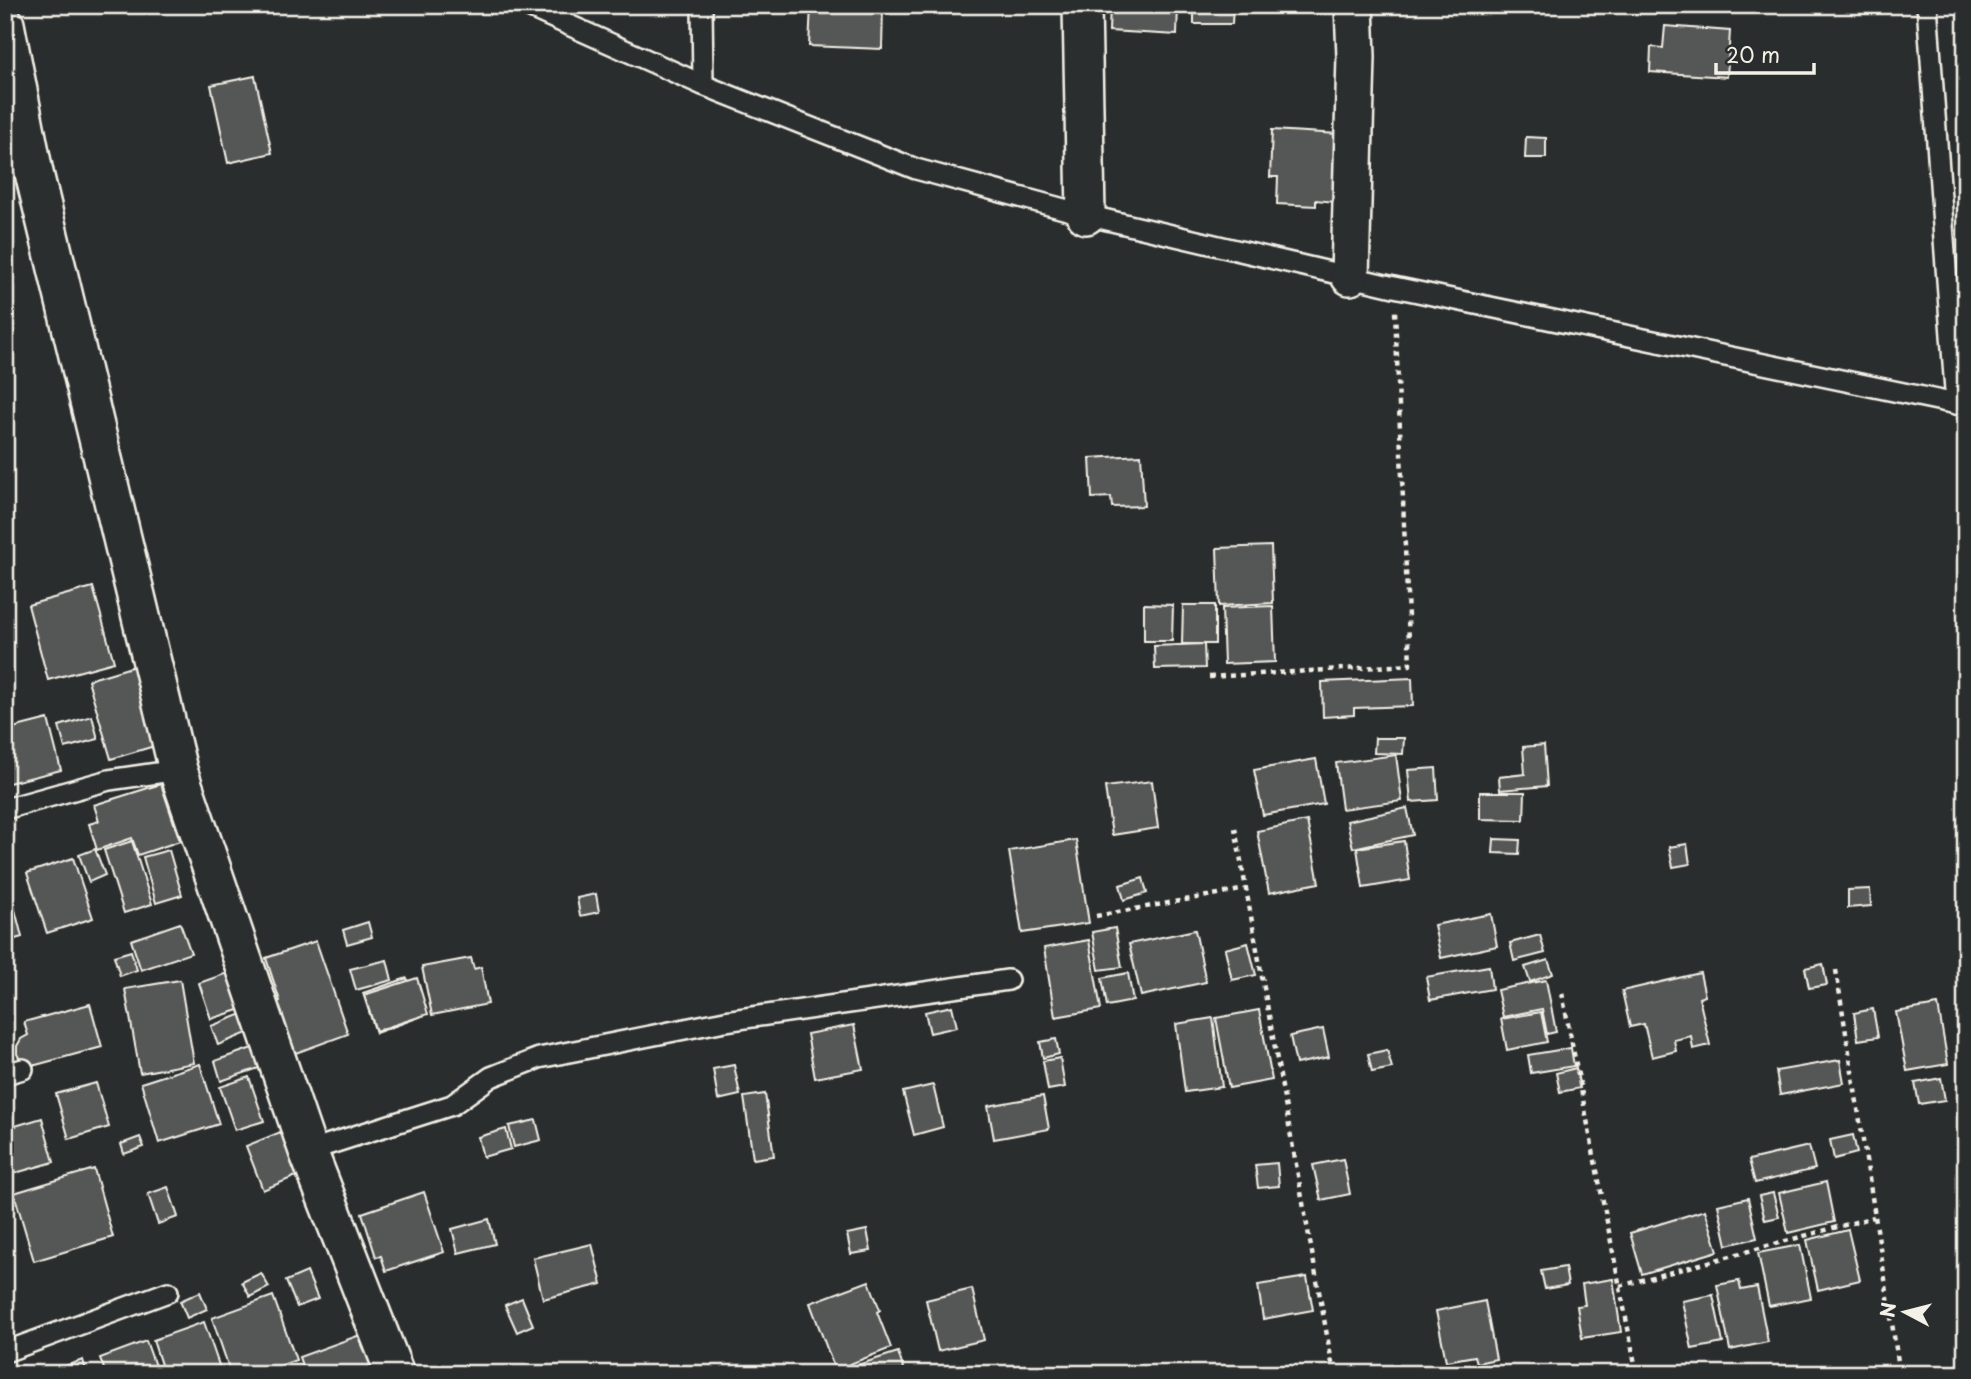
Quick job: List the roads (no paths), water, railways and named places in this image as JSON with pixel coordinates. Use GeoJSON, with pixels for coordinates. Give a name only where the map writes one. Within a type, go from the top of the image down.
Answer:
{"type":"FeatureCollection","features":[{"type":"Feature","properties":{"kind":"street"},"geometry":{"type":"LineString","coordinates":[[1082,5],[1086,215]]}},
{"type":"Feature","properties":{"kind":"street"},"geometry":{"type":"LineString","coordinates":[[1350,276],[1356,57],[1354,5]]}},
{"type":"Feature","properties":{"kind":"street"},"geometry":{"type":"LineString","coordinates":[[5,24],[34,173],[178,770],[308,1152],[395,1374]]}},
{"type":"Feature","properties":{"kind":"lane"},"geometry":{"type":"LineString","coordinates":[[524,5],[704,85],[916,169],[1086,215],[1394,287],[1961,405],[1927,5]]}},
{"type":"Feature","properties":{"kind":"lane"},"geometry":{"type":"LineString","coordinates":[[702,5],[704,85]]}},
{"type":"Feature","properties":{"kind":"lane"},"geometry":{"type":"LineString","coordinates":[[5,809],[109,780],[178,770]]}},
{"type":"Feature","properties":{"kind":"lane"},"geometry":{"type":"LineString","coordinates":[[308,1152],[452,1105],[491,1077],[539,1058],[725,1021],[1007,980]]}},
{"type":"Feature","properties":{"kind":"lane"},"geometry":{"type":"LineString","coordinates":[[5,1352],[168,1292]]}}]}
